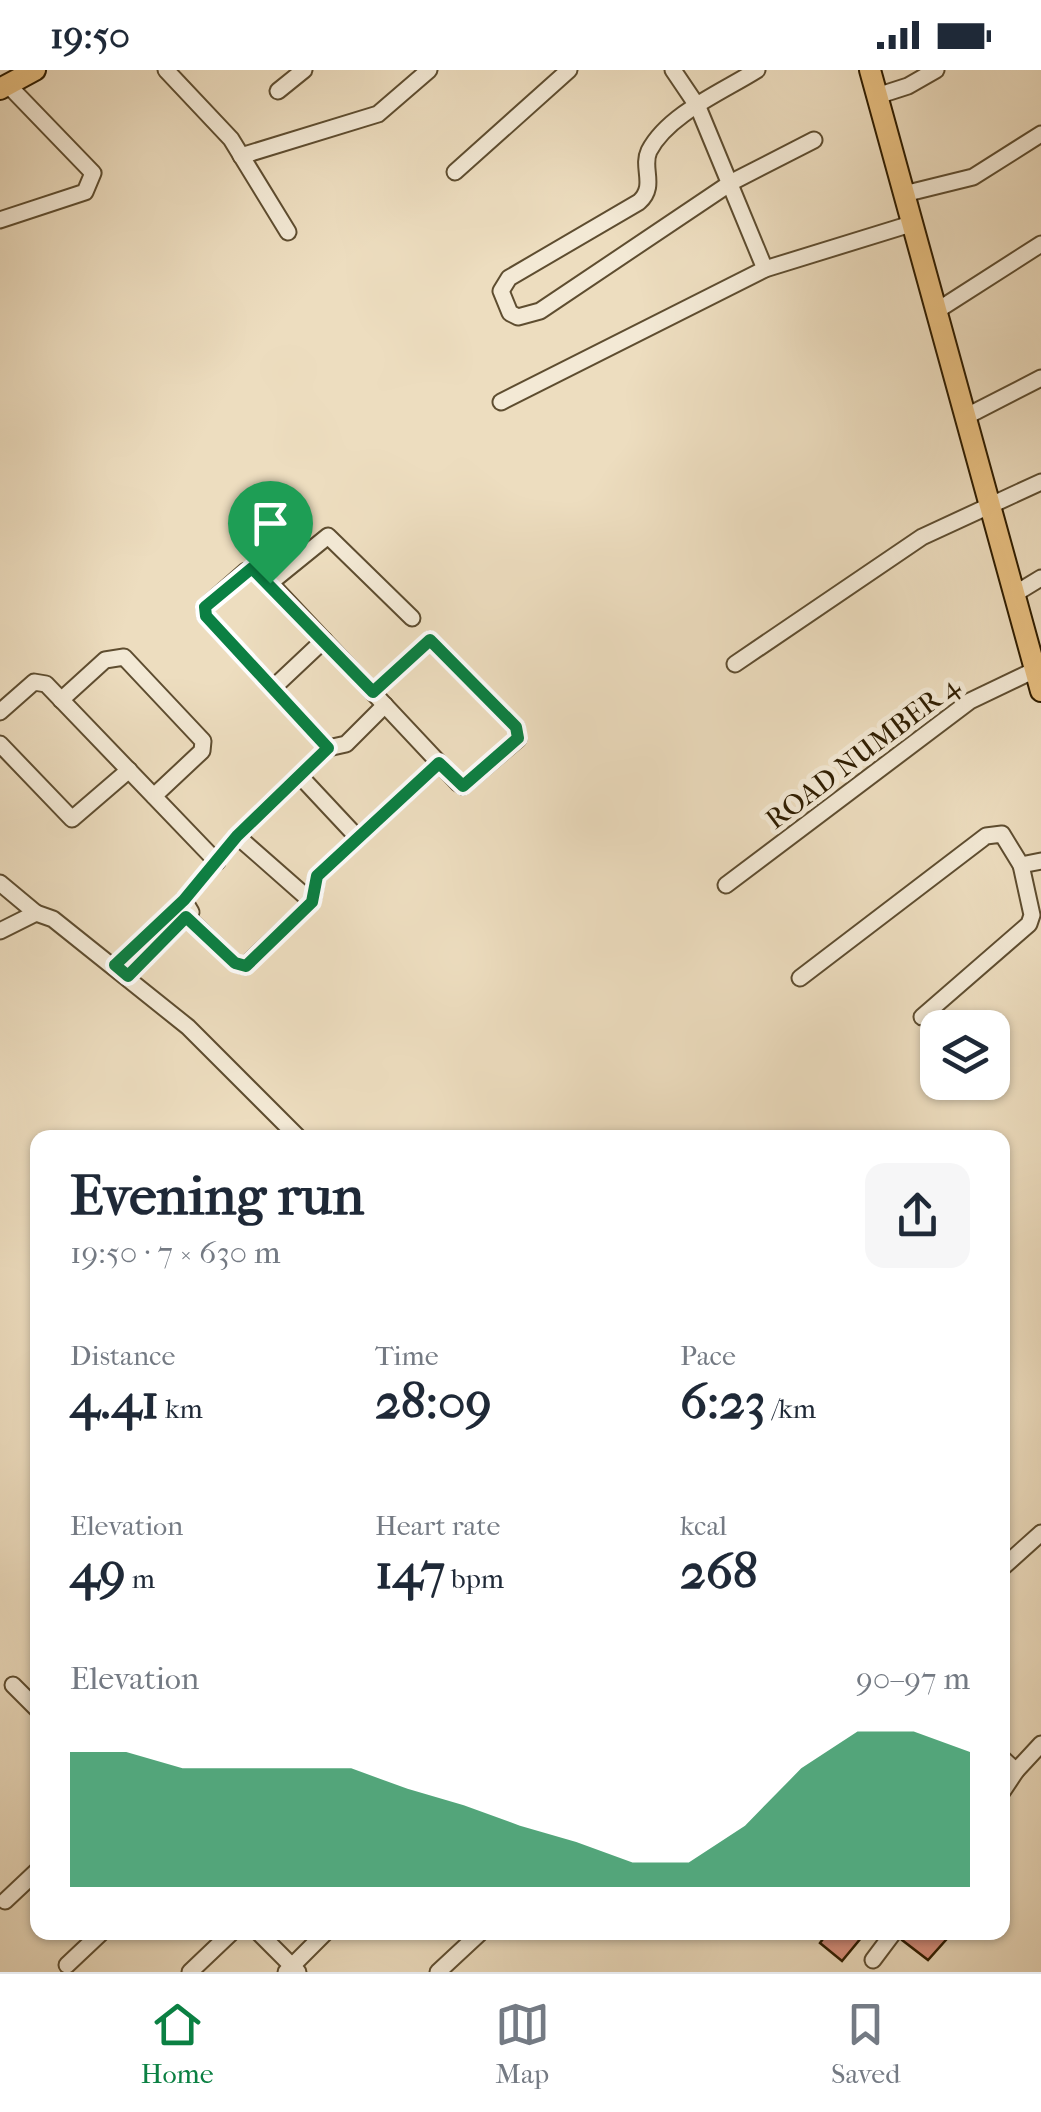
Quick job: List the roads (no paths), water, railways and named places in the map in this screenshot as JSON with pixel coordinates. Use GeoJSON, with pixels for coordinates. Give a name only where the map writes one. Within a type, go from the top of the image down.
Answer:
{"type":"FeatureCollection","features":[{"type":"Feature","properties":{"kind":"main road"},"geometry":{"type":"LineString","coordinates":[[5,88],[34,70]]}},
{"type":"Feature","properties":{"kind":"main road"},"geometry":{"type":"LineString","coordinates":[[870,70],[992,502],[1013,596],[1038,668],[1041,691]]}},
{"type":"Feature","properties":{"kind":"street"},"geometry":{"type":"LineString","coordinates":[[166,70],[222,128],[288,232]]}},
{"type":"Feature","properties":{"kind":"street"},"geometry":{"type":"LineString","coordinates":[[278,91],[304,70]]}},
{"type":"Feature","properties":{"kind":"street"},"geometry":{"type":"LineString","coordinates":[[241,156],[378,114],[429,70]]}},
{"type":"Feature","properties":{"kind":"street"},"geometry":{"type":"LineString","coordinates":[[455,172],[568,70]]}},
{"type":"Feature","properties":{"kind":"street"},"geometry":{"type":"LineString","coordinates":[[673,70],[698,107],[765,269]]}},
{"type":"Feature","properties":{"kind":"street"},"geometry":{"type":"LineString","coordinates":[[757,70],[674,123],[648,153],[649,184],[645,196],[508,278],[501,291],[504,304],[518,317],[540,311],[732,182],[814,140]]}},
{"type":"Feature","properties":{"kind":"street"},"geometry":{"type":"LineString","coordinates":[[877,96],[908,86],[936,70]]}},
{"type":"Feature","properties":{"kind":"street"},"geometry":{"type":"LineString","coordinates":[[0,220],[85,192],[93,173],[5,88]]}},
{"type":"Feature","properties":{"kind":"street"},"geometry":{"type":"LineString","coordinates":[[904,194],[973,177],[1041,134]]}},
{"type":"Feature","properties":{"kind":"street"},"geometry":{"type":"LineString","coordinates":[[501,402],[765,269],[914,223]]}},
{"type":"Feature","properties":{"kind":"street"},"geometry":{"type":"LineString","coordinates":[[938,310],[1041,244]]}},
{"type":"Feature","properties":{"kind":"street"},"geometry":{"type":"LineString","coordinates":[[966,416],[1041,378]]}},
{"type":"Feature","properties":{"kind":"street"},"geometry":{"type":"LineString","coordinates":[[736,664],[922,537],[1041,482]]}},
{"type":"Feature","properties":{"kind":"street"},"geometry":{"type":"LineString","coordinates":[[270,583],[328,536],[412,618]]}},
{"type":"Feature","properties":{"kind":"street"},"geometry":{"type":"LineString","coordinates":[[328,748],[204,611],[252,568],[458,783],[468,784],[518,738],[519,732],[430,640],[373,692]]}},
{"type":"Feature","properties":{"kind":"street"},"geometry":{"type":"LineString","coordinates":[[1013,596],[1041,578]]}},
{"type":"Feature","properties":{"kind":"street"},"geometry":{"type":"LineString","coordinates":[[272,688],[324,640]]}},
{"type":"Feature","properties":{"kind":"street"},"geometry":{"type":"LineString","coordinates":[[61,700],[105,660],[124,657],[203,741],[202,750],[154,796]]}},
{"type":"Feature","properties":{"kind":"street","name":"ROAD NUMBER 4"},"geometry":{"type":"LineString","coordinates":[[726,886],[970,701],[1038,668]]}},
{"type":"Feature","properties":{"kind":"street"},"geometry":{"type":"LineString","coordinates":[[0,712],[39,680],[217,862]]}},
{"type":"Feature","properties":{"kind":"street"},"geometry":{"type":"LineString","coordinates":[[121,970],[237,836],[328,748],[346,744],[385,706]]}},
{"type":"Feature","properties":{"kind":"street"},"geometry":{"type":"LineString","coordinates":[[0,744],[72,819],[129,770]]}},
{"type":"Feature","properties":{"kind":"street"},"geometry":{"type":"LineString","coordinates":[[186,917],[235,963],[246,966],[312,902],[317,876],[439,763]]}},
{"type":"Feature","properties":{"kind":"street"},"geometry":{"type":"LineString","coordinates":[[300,776],[358,838]]}},
{"type":"Feature","properties":{"kind":"street"},"geometry":{"type":"LineString","coordinates":[[800,978],[986,836],[1002,834],[1021,864],[1032,914],[1029,924],[930,1010]]}},
{"type":"Feature","properties":{"kind":"street"},"geometry":{"type":"LineString","coordinates":[[237,836],[312,902]]}},
{"type":"Feature","properties":{"kind":"street"},"geometry":{"type":"LineString","coordinates":[[1021,864],[1041,862]]}},
{"type":"Feature","properties":{"kind":"street"},"geometry":{"type":"LineString","coordinates":[[0,883],[36,913],[53,918],[121,970],[188,1027],[291,1130]]}},
{"type":"Feature","properties":{"kind":"street"},"geometry":{"type":"LineString","coordinates":[[121,970],[186,917],[193,909],[184,900]]}},
{"type":"Feature","properties":{"kind":"street"},"geometry":{"type":"LineString","coordinates":[[0,931],[36,913]]}},
{"type":"Feature","properties":{"kind":"street"},"geometry":{"type":"LineString","coordinates":[[1010,1561],[1041,1533]]}},
{"type":"Feature","properties":{"kind":"street"},"geometry":{"type":"LineString","coordinates":[[12,1685],[30,1702]]}},
{"type":"Feature","properties":{"kind":"street"},"geometry":{"type":"LineString","coordinates":[[1010,1780],[1041,1744]]}},
{"type":"Feature","properties":{"kind":"street"},"geometry":{"type":"LineString","coordinates":[[1010,1765],[1016,1771]]}},
{"type":"Feature","properties":{"kind":"street"},"geometry":{"type":"LineString","coordinates":[[4,1901],[30,1877]]}},
{"type":"Feature","properties":{"kind":"street"},"geometry":{"type":"LineString","coordinates":[[67,1966],[94,1940]]}},
{"type":"Feature","properties":{"kind":"street"},"geometry":{"type":"LineString","coordinates":[[190,1972],[224,1940]]}},
{"type":"Feature","properties":{"kind":"street"},"geometry":{"type":"LineString","coordinates":[[265,1940],[292,1970],[319,1940]]}},
{"type":"Feature","properties":{"kind":"street"},"geometry":{"type":"LineString","coordinates":[[438,1972],[472,1940]]}},
{"type":"Feature","properties":{"kind":"street"},"geometry":{"type":"LineString","coordinates":[[872,1960],[888,1940]]}}]}
